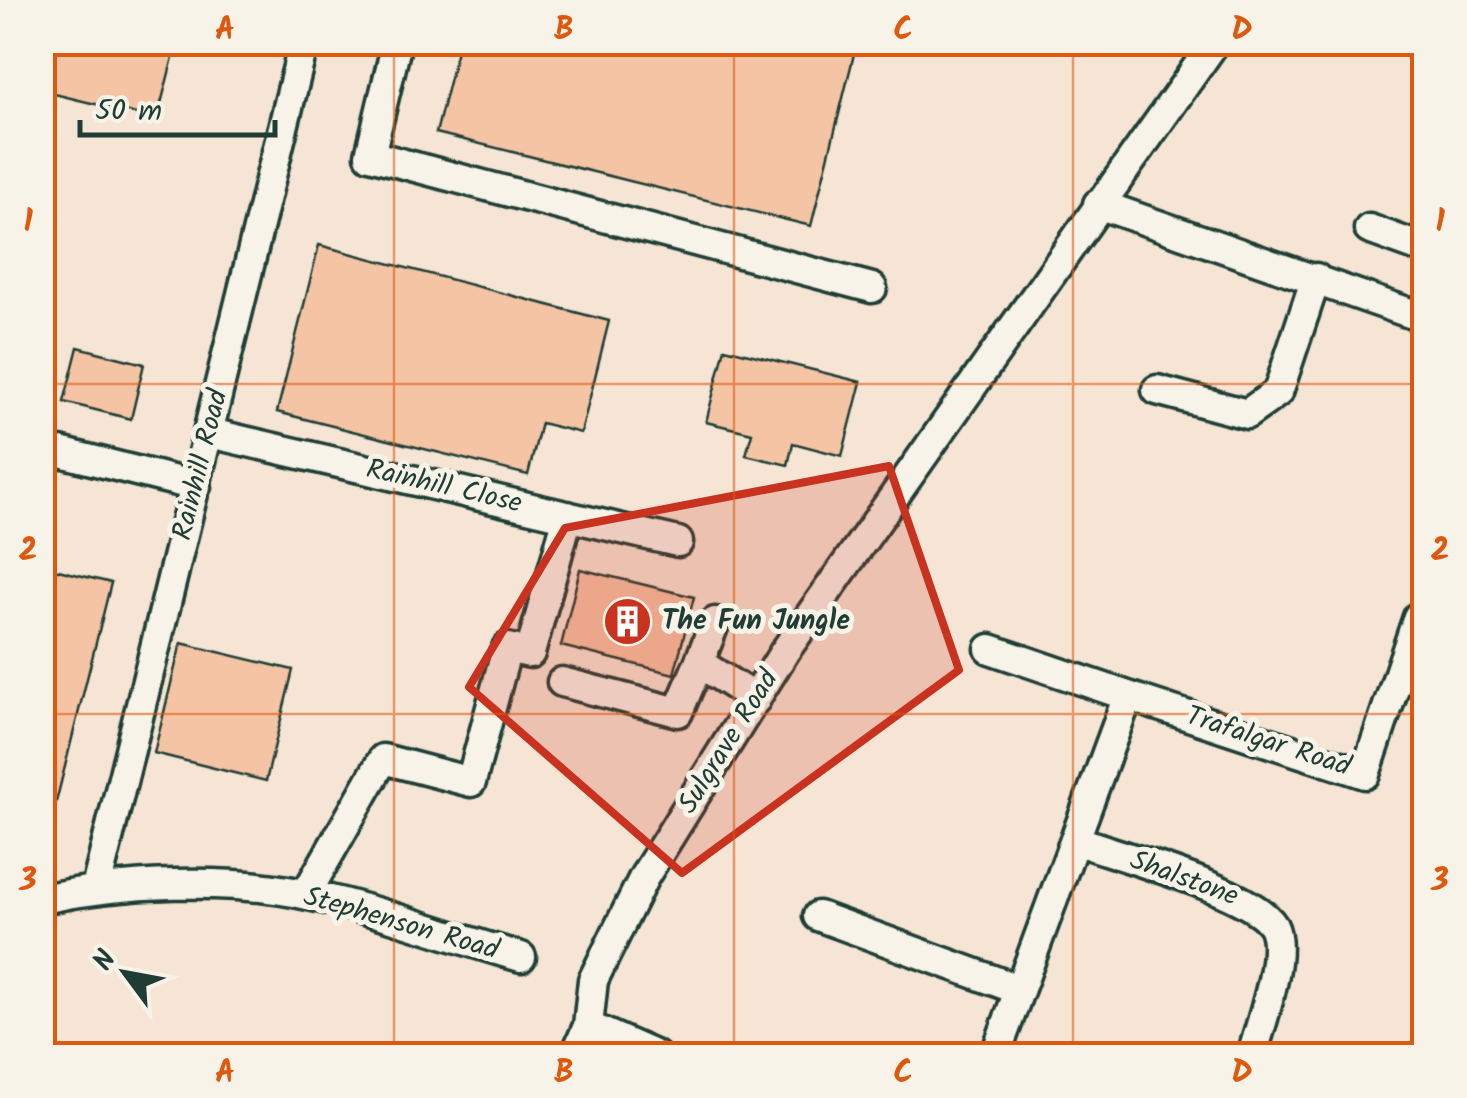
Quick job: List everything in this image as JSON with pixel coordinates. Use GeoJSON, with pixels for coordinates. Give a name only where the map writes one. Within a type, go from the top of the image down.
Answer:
{"type":"FeatureCollection","features":[{"type":"Feature","properties":{"kind":"street","name":"Rainhill Road"},"geometry":{"type":"LineString","coordinates":[[96,888],[304,42]]}},
{"type":"Feature","properties":{"kind":"street"},"geometry":{"type":"LineString","coordinates":[[397,42],[370,154],[872,288]]}},
{"type":"Feature","properties":{"kind":"street","name":"Sulgrave Road"},"geometry":{"type":"LineString","coordinates":[[575,1056],[588,1026],[593,980],[644,877],[756,698],[1214,42]]}},
{"type":"Feature","properties":{"kind":"street"},"geometry":{"type":"LineString","coordinates":[[1098,204],[1424,318]]}},
{"type":"Feature","properties":{"kind":"street"},"geometry":{"type":"LineString","coordinates":[[1369,229],[1424,249]]}},
{"type":"Feature","properties":{"kind":"street"},"geometry":{"type":"LineString","coordinates":[[1157,390],[1247,414],[1278,392],[1316,278]]}},
{"type":"Feature","properties":{"kind":"street","name":"Rainhill Close"},"geometry":{"type":"LineString","coordinates":[[210,433],[678,542]]}},
{"type":"Feature","properties":{"kind":"street"},"geometry":{"type":"LineString","coordinates":[[60,452],[196,486]]}},
{"type":"Feature","properties":{"kind":"street"},"geometry":{"type":"LineString","coordinates":[[306,894],[384,760],[471,782],[506,648],[530,653],[568,516]]}},
{"type":"Feature","properties":{"kind":"street","name":"Trafalgar Road"},"geometry":{"type":"LineString","coordinates":[[990,649],[1365,774],[1418,617]]}},
{"type":"Feature","properties":{"kind":"street"},"geometry":{"type":"LineString","coordinates":[[562,682],[678,712],[715,622]]}},
{"type":"Feature","properties":{"kind":"street"},"geometry":{"type":"LineString","coordinates":[[699,663],[756,698]]}},
{"type":"Feature","properties":{"kind":"street"},"geometry":{"type":"LineString","coordinates":[[996,1056],[1016,989],[1128,696]]}},
{"type":"Feature","properties":{"kind":"street","name":"Shalstone"},"geometry":{"type":"LineString","coordinates":[[1075,840],[1250,902],[1274,928],[1276,962],[1252,1056]]}},
{"type":"Feature","properties":{"kind":"street","name":"Stephenson Road"},"geometry":{"type":"LineString","coordinates":[[42,900],[96,888],[209,886],[306,894],[520,957]]}},
{"type":"Feature","properties":{"kind":"street"},"geometry":{"type":"LineString","coordinates":[[818,916],[1016,989]]}},
{"type":"Feature","properties":{"kind":"street"},"geometry":{"type":"LineString","coordinates":[[588,1026],[656,1056]]}},
{"type":"Feature","properties":{"kind":"highlighted area"},"geometry":{"type":"Polygon","coordinates":[[[889,466],[959,670],[682,873],[469,687],[565,528],[889,466]]]}},
{"type":"Feature","properties":{"kind":"building"},"geometry":{"type":"Polygon","coordinates":[[[42,42],[177,42],[157,119],[42,91],[42,42]]]}},
{"type":"Feature","properties":{"kind":"building"},"geometry":{"type":"Polygon","coordinates":[[[459,42],[857,42],[811,226],[436,133],[459,42]]]}},
{"type":"Feature","properties":{"kind":"building"},"geometry":{"type":"Polygon","coordinates":[[[319,245],[609,321],[581,433],[541,423],[528,475],[277,412],[319,245]]]}},
{"type":"Feature","properties":{"kind":"building"},"geometry":{"type":"Polygon","coordinates":[[[78,347],[144,364],[131,419],[64,402],[78,347]]]}},
{"type":"Feature","properties":{"kind":"building"},"geometry":{"type":"Polygon","coordinates":[[[725,348],[861,382],[842,456],[793,443],[788,465],[746,455],[752,433],[706,422],[725,348]]]}},
{"type":"Feature","properties":{"kind":"building"},"geometry":{"type":"Polygon","coordinates":[[[42,566],[111,583],[50,826],[42,825],[42,566]]]}},
{"type":"Feature","properties":{"kind":"building","name":"The Fun Jungle"},"geometry":{"type":"Polygon","coordinates":[[[580,569],[694,597],[674,674],[561,646],[580,569]]]}},
{"type":"Feature","properties":{"kind":"building"},"geometry":{"type":"Polygon","coordinates":[[[181,643],[293,670],[266,781],[154,753],[181,643]]]}},
{"type":"Feature","properties":{"kind":"place","name":"The Fun Jungle"},"geometry":{"type":"Point","coordinates":[627,621]}}]}
